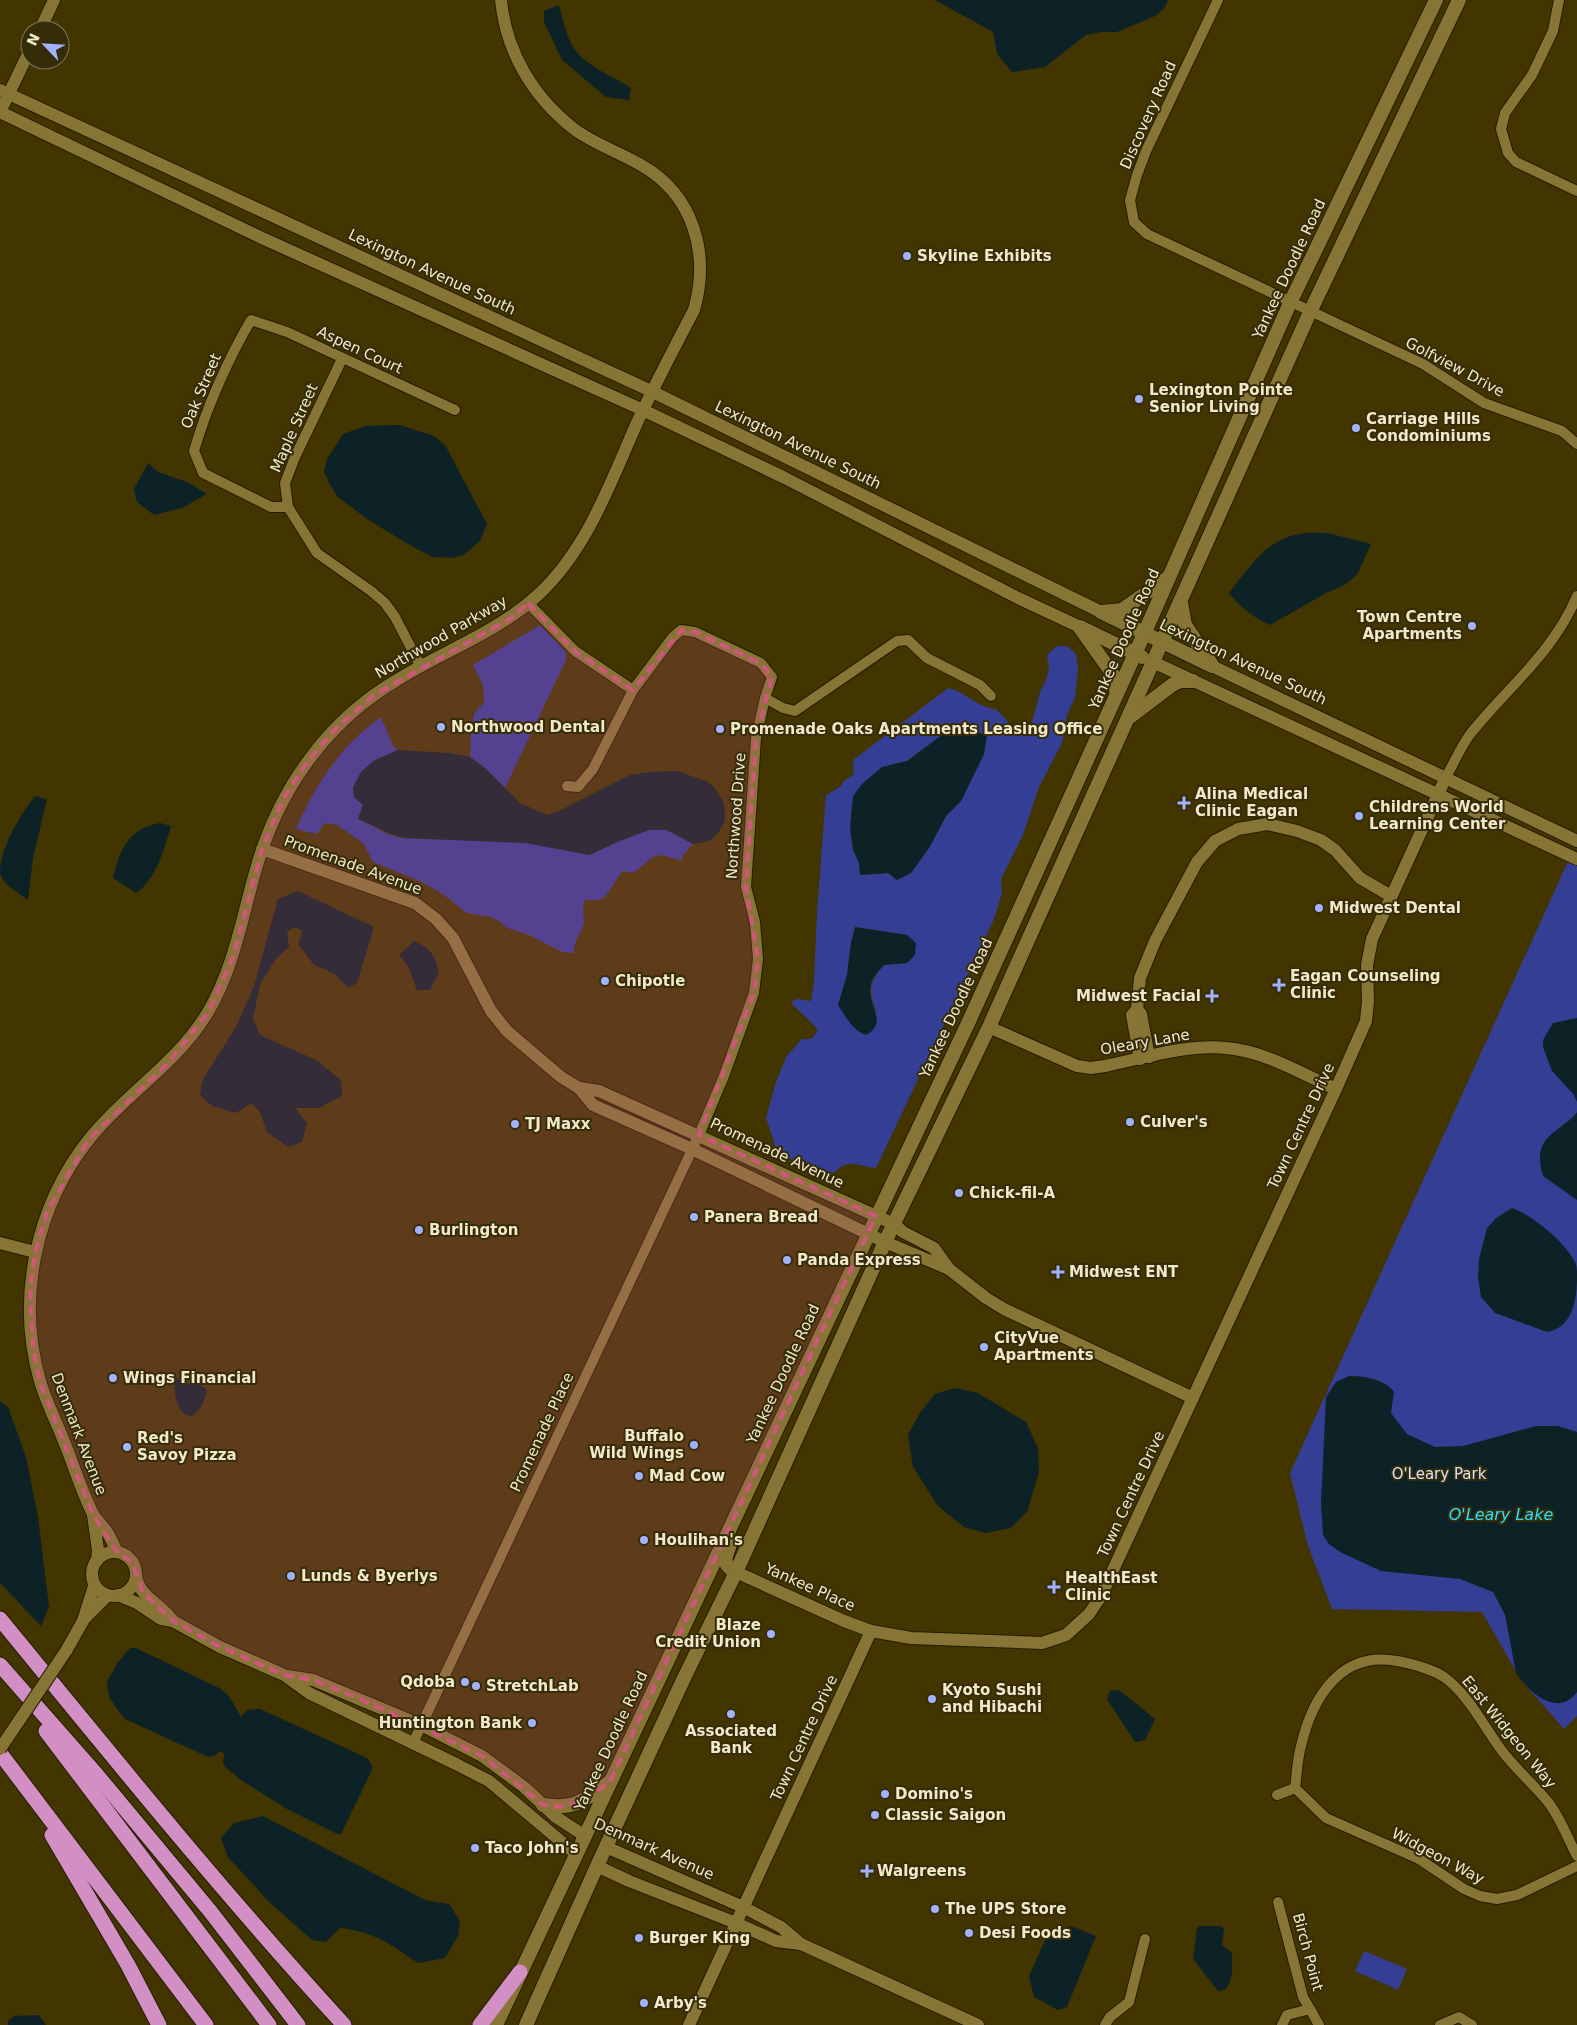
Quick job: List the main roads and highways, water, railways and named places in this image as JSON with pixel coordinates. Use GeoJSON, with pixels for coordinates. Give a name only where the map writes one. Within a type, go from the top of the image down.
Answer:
{"type":"FeatureCollection","features":[{"type":"Feature","properties":{"kind":"highway"},"geometry":{"type":"LineString","coordinates":[[0,1619],[152,1805],[277,1951],[344,2025]]}},
{"type":"Feature","properties":{"kind":"highway"},"geometry":{"type":"LineString","coordinates":[[0,1664],[96,1774],[210,1911],[298,2025]]}},
{"type":"Feature","properties":{"kind":"highway"},"geometry":{"type":"LineString","coordinates":[[0,1670],[269,2025]]}},
{"type":"Feature","properties":{"kind":"highway"},"geometry":{"type":"LineString","coordinates":[[0,1751],[206,2025]]}},
{"type":"Feature","properties":{"kind":"highway"},"geometry":{"type":"LineString","coordinates":[[16,1774],[128,1965],[159,2025]]}},
{"type":"Feature","properties":{"kind":"highway"},"geometry":{"type":"LineString","coordinates":[[480,2025],[520,1972]]}},
{"type":"Feature","properties":{"kind":"main road","name":"Yankee Doodle Road"},"geometry":{"type":"LineString","coordinates":[[496,2025],[970,1018],[1144,634],[1290,302],[1436,0]]}},
{"type":"Feature","properties":{"kind":"main road"},"geometry":{"type":"LineString","coordinates":[[526,2025],[684,1678],[736,1572],[885,1242],[989,1027],[1310,312],[1459,0]]}},
{"type":"Feature","properties":{"kind":"main road","name":"Lexington Avenue South"},"geometry":{"type":"LineString","coordinates":[[1169,577],[1122,610],[1101,612],[1212,666],[1185,625],[1181,602]]}},
{"type":"Feature","properties":{"kind":"main road"},"geometry":{"type":"LineString","coordinates":[[1117,694],[1112,673],[1080,627],[1153,662]]}},
{"type":"Feature","properties":{"kind":"main road"},"geometry":{"type":"LineString","coordinates":[[1128,719],[1172,685],[1180,681],[1193,681]]}},
{"type":"Feature","properties":{"kind":"main road"},"geometry":{"type":"LineString","coordinates":[[736,1572],[729,1568],[725,1558],[759,1464]]}},
{"type":"Feature","properties":{"kind":"main road"},"geometry":{"type":"LineString","coordinates":[[542,1805],[559,1807],[582,1802],[610,1782]]}},
{"type":"Feature","properties":{"kind":"main road","name":"Denmark Avenue"},"geometry":{"type":"LineString","coordinates":[[585,1836],[606,1847]]}},
{"type":"Feature","properties":{"kind":"main road","name":"Denmark Avenue"},"geometry":{"type":"LineString","coordinates":[[576,1854],[597,1866]]}},
{"type":"Feature","properties":{"kind":"water"},"geometry":{"type":"Polygon","coordinates":[[[935,0],[1168,0],[1164,9],[1155,16],[1117,32],[1086,35],[1045,67],[1012,72],[997,54],[993,32],[935,0]]]}},
{"type":"Feature","properties":{"kind":"water"},"geometry":{"type":"Polygon","coordinates":[[[559,5],[567,34],[575,50],[594,66],[631,88],[629,100],[606,97],[562,60],[544,22],[544,11],[559,5]]]}},
{"type":"Feature","properties":{"kind":"water"},"geometry":{"type":"Polygon","coordinates":[[[400,425],[434,436],[445,445],[487,524],[480,541],[465,554],[453,558],[433,557],[413,547],[367,519],[338,497],[330,485],[324,472],[327,459],[343,434],[366,426],[400,425]]]}},
{"type":"Feature","properties":{"kind":"water"},"geometry":{"type":"Polygon","coordinates":[[[148,463],[158,472],[187,482],[207,494],[182,508],[154,515],[137,502],[134,489],[148,463]]]}},
{"type":"Feature","properties":{"kind":"water"},"geometry":{"type":"Polygon","coordinates":[[[1302,533],[1327,533],[1371,544],[1357,575],[1343,586],[1328,592],[1270,625],[1248,612],[1229,593],[1259,556],[1277,542],[1302,533]]]}},
{"type":"Feature","properties":{"kind":"water"},"geometry":{"type":"Polygon","coordinates":[[[970,730],[987,735],[984,754],[961,801],[946,816],[929,848],[911,873],[897,880],[888,873],[860,875],[859,863],[853,850],[850,828],[853,796],[862,784],[882,767],[907,761],[946,732],[970,730]]]}},
{"type":"Feature","properties":{"kind":"water"},"geometry":{"type":"Polygon","coordinates":[[[398,750],[450,753],[470,757],[485,768],[520,803],[547,815],[559,811],[630,775],[677,771],[708,782],[714,787],[723,801],[725,821],[718,833],[710,841],[693,844],[667,830],[649,830],[590,855],[525,843],[403,838],[358,819],[363,805],[354,797],[353,787],[361,772],[373,761],[398,750]]]}},
{"type":"Feature","properties":{"kind":"water"},"geometry":{"type":"Polygon","coordinates":[[[35,796],[47,799],[33,858],[28,900],[8,885],[0,873],[7,842],[18,821],[35,796]]]}},
{"type":"Feature","properties":{"kind":"water"},"geometry":{"type":"Polygon","coordinates":[[[160,823],[171,826],[159,863],[149,880],[136,893],[113,878],[119,858],[133,835],[149,826],[160,823]]]}},
{"type":"Feature","properties":{"kind":"water"},"geometry":{"type":"Polygon","coordinates":[[[298,891],[374,927],[357,983],[348,988],[335,974],[314,965],[298,944],[303,931],[294,927],[287,932],[289,947],[275,960],[260,984],[253,1019],[260,1035],[316,1060],[341,1080],[342,1096],[319,1108],[295,1108],[307,1123],[302,1142],[288,1147],[267,1132],[260,1112],[251,1103],[236,1113],[212,1106],[200,1095],[203,1079],[236,1027],[254,986],[278,899],[298,891]]]}},
{"type":"Feature","properties":{"kind":"water"},"geometry":{"type":"Polygon","coordinates":[[[855,927],[907,935],[916,943],[915,955],[907,963],[884,965],[873,979],[870,986],[870,995],[877,1020],[873,1030],[866,1035],[853,1026],[838,1005],[847,975],[855,927]]]}},
{"type":"Feature","properties":{"kind":"water"},"geometry":{"type":"Polygon","coordinates":[[[414,941],[425,947],[436,962],[439,973],[430,990],[417,990],[408,966],[399,955],[414,941]]]}},
{"type":"Feature","properties":{"kind":"water"},"geometry":{"type":"Polygon","coordinates":[[[1577,1018],[1577,1102],[1574,1095],[1552,1071],[1543,1047],[1543,1040],[1553,1023],[1577,1018]]]}},
{"type":"Feature","properties":{"kind":"water"},"geometry":{"type":"Polygon","coordinates":[[[1577,1112],[1577,1200],[1543,1176],[1540,1152],[1545,1141],[1577,1112]]]}},
{"type":"Feature","properties":{"kind":"water"},"geometry":{"type":"Polygon","coordinates":[[[1512,1208],[1529,1216],[1547,1230],[1564,1246],[1576,1264],[1577,1285],[1572,1311],[1563,1325],[1547,1332],[1495,1313],[1481,1297],[1478,1277],[1479,1259],[1487,1228],[1496,1218],[1512,1208]]]}},
{"type":"Feature","properties":{"kind":"water"},"geometry":{"type":"Polygon","coordinates":[[[173,1376],[185,1383],[200,1385],[207,1390],[204,1402],[193,1415],[189,1416],[184,1413],[177,1404],[173,1376]]]}},
{"type":"Feature","properties":{"kind":"water","name":"O'Leary Lake"},"geometry":{"type":"Polygon","coordinates":[[[1349,1376],[1374,1379],[1390,1388],[1394,1392],[1391,1413],[1407,1434],[1435,1447],[1463,1446],[1536,1426],[1558,1426],[1577,1432],[1577,1692],[1569,1699],[1561,1703],[1544,1700],[1528,1688],[1516,1673],[1505,1615],[1493,1592],[1460,1579],[1381,1571],[1340,1552],[1329,1544],[1323,1535],[1321,1503],[1326,1397],[1336,1382],[1349,1376]]]}},
{"type":"Feature","properties":{"kind":"water"},"geometry":{"type":"Polygon","coordinates":[[[955,1388],[978,1393],[1026,1422],[1038,1448],[1039,1472],[1027,1512],[1011,1528],[986,1533],[964,1527],[938,1506],[913,1467],[908,1435],[920,1413],[935,1394],[955,1388]]]}},
{"type":"Feature","properties":{"kind":"water"},"geometry":{"type":"Polygon","coordinates":[[[0,1401],[8,1407],[26,1457],[38,1517],[49,1607],[41,1626],[0,1583],[0,1401]]]}},
{"type":"Feature","properties":{"kind":"water"},"geometry":{"type":"Polygon","coordinates":[[[130,1648],[136,1648],[221,1689],[229,1696],[241,1717],[247,1710],[260,1709],[367,1758],[372,1766],[371,1772],[341,1834],[337,1834],[287,1809],[241,1780],[225,1767],[223,1762],[224,1753],[220,1751],[214,1756],[208,1757],[125,1719],[109,1697],[107,1682],[118,1662],[130,1648]]]}},
{"type":"Feature","properties":{"kind":"water"},"geometry":{"type":"Polygon","coordinates":[[[1119,1690],[1155,1719],[1145,1740],[1135,1742],[1107,1699],[1110,1691],[1119,1690]]]}},
{"type":"Feature","properties":{"kind":"water"},"geometry":{"type":"Polygon","coordinates":[[[263,1816],[425,1900],[449,1904],[460,1921],[458,1936],[445,1958],[418,1963],[382,1940],[363,1932],[340,1928],[326,1942],[312,1940],[268,1901],[228,1857],[221,1838],[234,1823],[263,1816]]]}},
{"type":"Feature","properties":{"kind":"water"},"geometry":{"type":"Polygon","coordinates":[[[1071,1926],[1096,1936],[1067,2007],[1058,2010],[1034,1997],[1029,1976],[1049,1931],[1071,1926]]]}},
{"type":"Feature","properties":{"kind":"water"},"geometry":{"type":"Polygon","coordinates":[[[1200,1926],[1220,1926],[1224,1928],[1222,1945],[1232,1953],[1232,1973],[1225,1990],[1218,1991],[1193,1959],[1197,1928],[1200,1926]]]}},
{"type":"Feature","properties":{"kind":"water"},"geometry":{"type":"Polygon","coordinates":[[[39,2015],[46,2025],[8,2025],[8,2021],[14,2016],[39,2015]]]}},
{"type":"Feature","properties":{"kind":"place","name":"Skyline Exhibits"},"geometry":{"type":"Point","coordinates":[907,256]}},
{"type":"Feature","properties":{"kind":"place","name":"Lexington Pointe Senior Living"},"geometry":{"type":"Point","coordinates":[1139,399]}},
{"type":"Feature","properties":{"kind":"place","name":"Carriage Hills Condominiums"},"geometry":{"type":"Point","coordinates":[1356,428]}},
{"type":"Feature","properties":{"kind":"place","name":"Town Centre Apartments"},"geometry":{"type":"Point","coordinates":[1472,626]}},
{"type":"Feature","properties":{"kind":"place","name":"Northwood Dental"},"geometry":{"type":"Point","coordinates":[441,727]}},
{"type":"Feature","properties":{"kind":"place","name":"Promenade Oaks Apartments Leasing Office"},"geometry":{"type":"Point","coordinates":[720,729]}},
{"type":"Feature","properties":{"kind":"place","name":"Alina Medical Clinic Eagan"},"geometry":{"type":"Point","coordinates":[1184,803]}},
{"type":"Feature","properties":{"kind":"place","name":"Childrens World Learning Center"},"geometry":{"type":"Point","coordinates":[1359,816]}},
{"type":"Feature","properties":{"kind":"place","name":"Midwest Dental"},"geometry":{"type":"Point","coordinates":[1319,908]}},
{"type":"Feature","properties":{"kind":"place","name":"Chipotle"},"geometry":{"type":"Point","coordinates":[605,981]}},
{"type":"Feature","properties":{"kind":"place","name":"Eagan Counseling Clinic"},"geometry":{"type":"Point","coordinates":[1279,985]}},
{"type":"Feature","properties":{"kind":"place","name":"Midwest Facial"},"geometry":{"type":"Point","coordinates":[1212,996]}},
{"type":"Feature","properties":{"kind":"place","name":"Culver's"},"geometry":{"type":"Point","coordinates":[1130,1122]}},
{"type":"Feature","properties":{"kind":"place","name":"TJ Maxx"},"geometry":{"type":"Point","coordinates":[515,1124]}},
{"type":"Feature","properties":{"kind":"place","name":"Chick-fil-A"},"geometry":{"type":"Point","coordinates":[959,1193]}},
{"type":"Feature","properties":{"kind":"place","name":"Panera Bread"},"geometry":{"type":"Point","coordinates":[694,1217]}},
{"type":"Feature","properties":{"kind":"place","name":"Burlington"},"geometry":{"type":"Point","coordinates":[419,1230]}},
{"type":"Feature","properties":{"kind":"place","name":"Panda Express"},"geometry":{"type":"Point","coordinates":[787,1260]}},
{"type":"Feature","properties":{"kind":"place","name":"Midwest ENT"},"geometry":{"type":"Point","coordinates":[1058,1272]}},
{"type":"Feature","properties":{"kind":"place","name":"CityVue Apartments"},"geometry":{"type":"Point","coordinates":[984,1347]}},
{"type":"Feature","properties":{"kind":"place","name":"Wings Financial"},"geometry":{"type":"Point","coordinates":[113,1378]}},
{"type":"Feature","properties":{"kind":"place","name":"Buffalo Wild Wings"},"geometry":{"type":"Point","coordinates":[694,1445]}},
{"type":"Feature","properties":{"kind":"place","name":"Red's Savoy Pizza"},"geometry":{"type":"Point","coordinates":[127,1447]}},
{"type":"Feature","properties":{"kind":"place","name":"Mad Cow"},"geometry":{"type":"Point","coordinates":[639,1476]}},
{"type":"Feature","properties":{"kind":"place","name":"Houlihan's"},"geometry":{"type":"Point","coordinates":[644,1540]}},
{"type":"Feature","properties":{"kind":"place","name":"Lunds & Byerlys"},"geometry":{"type":"Point","coordinates":[291,1576]}},
{"type":"Feature","properties":{"kind":"place","name":"HealthEast Clinic"},"geometry":{"type":"Point","coordinates":[1054,1587]}},
{"type":"Feature","properties":{"kind":"place","name":"Blaze Credit Union"},"geometry":{"type":"Point","coordinates":[771,1634]}},
{"type":"Feature","properties":{"kind":"place","name":"Qdoba"},"geometry":{"type":"Point","coordinates":[465,1682]}},
{"type":"Feature","properties":{"kind":"place","name":"StretchLab"},"geometry":{"type":"Point","coordinates":[476,1686]}},
{"type":"Feature","properties":{"kind":"place","name":"Kyoto Sushi and Hibachi"},"geometry":{"type":"Point","coordinates":[932,1699]}},
{"type":"Feature","properties":{"kind":"place","name":"Associated Bank"},"geometry":{"type":"Point","coordinates":[731,1714]}},
{"type":"Feature","properties":{"kind":"place","name":"Huntington Bank"},"geometry":{"type":"Point","coordinates":[532,1723]}},
{"type":"Feature","properties":{"kind":"place","name":"Domino's"},"geometry":{"type":"Point","coordinates":[885,1794]}},
{"type":"Feature","properties":{"kind":"place","name":"Classic Saigon"},"geometry":{"type":"Point","coordinates":[875,1815]}},
{"type":"Feature","properties":{"kind":"place","name":"Taco John's"},"geometry":{"type":"Point","coordinates":[475,1848]}},
{"type":"Feature","properties":{"kind":"place","name":"Walgreens"},"geometry":{"type":"Point","coordinates":[867,1871]}},
{"type":"Feature","properties":{"kind":"place","name":"The UPS Store"},"geometry":{"type":"Point","coordinates":[935,1909]}},
{"type":"Feature","properties":{"kind":"place","name":"Desi Foods"},"geometry":{"type":"Point","coordinates":[969,1933]}},
{"type":"Feature","properties":{"kind":"place","name":"Burger King"},"geometry":{"type":"Point","coordinates":[639,1938]}},
{"type":"Feature","properties":{"kind":"place","name":"Arby's"},"geometry":{"type":"Point","coordinates":[644,2003]}},
{"type":"Feature","properties":{"kind":"park label","name":"O'Leary Park"},"geometry":{"type":"Point","coordinates":[1439,1474]}}]}
